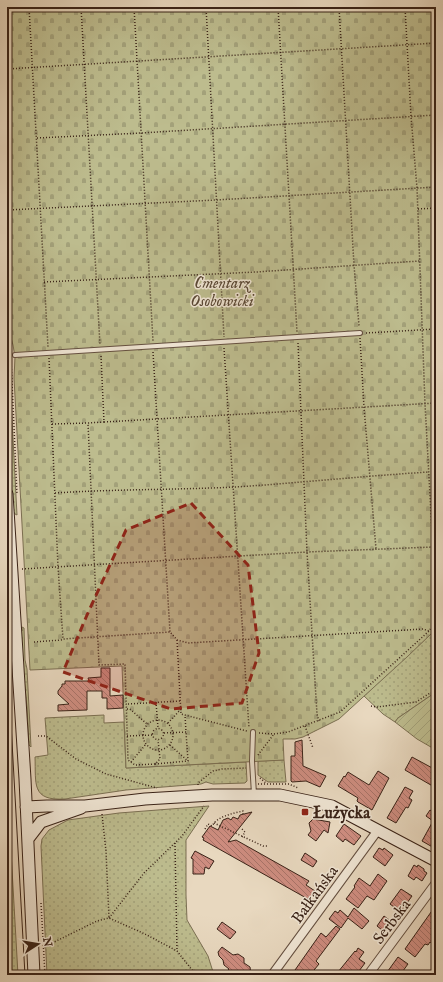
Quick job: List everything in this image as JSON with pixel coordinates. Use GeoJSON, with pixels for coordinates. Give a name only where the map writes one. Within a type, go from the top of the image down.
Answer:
{"type":"FeatureCollection","features":[{"type":"Feature","properties":{"kind":"street"},"geometry":{"type":"LineString","coordinates":[[7,494],[28,839],[34,975]]}},
{"type":"Feature","properties":{"kind":"street"},"geometry":{"type":"LineString","coordinates":[[26,807],[86,806],[145,799],[212,795],[280,795],[332,806],[436,862]]}},
{"type":"Feature","properties":{"kind":"street"},"geometry":{"type":"LineString","coordinates":[[28,839],[42,822],[65,815],[86,806]]}},
{"type":"Feature","properties":{"kind":"street"},"geometry":{"type":"LineString","coordinates":[[26,807],[34,817],[42,822]]}},
{"type":"Feature","properties":{"kind":"street","name":"Bałkańska"},"geometry":{"type":"LineString","coordinates":[[272,975],[378,830]]}},
{"type":"Feature","properties":{"kind":"street","name":"Serbska"},"geometry":{"type":"LineString","coordinates":[[368,975],[436,883]]}},
{"type":"Feature","properties":{"kind":"lane"},"geometry":{"type":"LineString","coordinates":[[15,355],[360,333]]}},
{"type":"Feature","properties":{"kind":"lane"},"geometry":{"type":"LineString","coordinates":[[253,732],[252,767],[254,794]]}},
{"type":"Feature","properties":{"kind":"path"},"geometry":{"type":"LineString","coordinates":[[29,7],[49,353],[58,567],[64,639]]}},
{"type":"Feature","properties":{"kind":"path"},"geometry":{"type":"LineString","coordinates":[[81,7],[104,422]]}},
{"type":"Feature","properties":{"kind":"path"},"geometry":{"type":"LineString","coordinates":[[134,7],[170,632],[176,640],[181,714],[184,715],[188,761]]}},
{"type":"Feature","properties":{"kind":"path"},"geometry":{"type":"LineString","coordinates":[[184,715],[250,731],[237,556],[206,7]]}},
{"type":"Feature","properties":{"kind":"path"},"geometry":{"type":"LineString","coordinates":[[278,7],[298,338],[307,552],[319,721]]}},
{"type":"Feature","properties":{"kind":"path"},"geometry":{"type":"LineString","coordinates":[[339,7],[354,265],[376,549]]}},
{"type":"Feature","properties":{"kind":"path"},"geometry":{"type":"LineString","coordinates":[[405,7],[418,208],[425,404],[430,472],[436,606]]}},
{"type":"Feature","properties":{"kind":"path"},"geometry":{"type":"LineString","coordinates":[[7,69],[436,43]]}},
{"type":"Feature","properties":{"kind":"path"},"geometry":{"type":"LineString","coordinates":[[37,138],[436,115]]}},
{"type":"Feature","properties":{"kind":"path"},"geometry":{"type":"LineString","coordinates":[[8,211],[40,208],[145,204],[436,187]]}},
{"type":"Feature","properties":{"kind":"path"},"geometry":{"type":"LineString","coordinates":[[7,188],[7,254]]}},
{"type":"Feature","properties":{"kind":"path"},"geometry":{"type":"LineString","coordinates":[[418,208],[436,208]]}},
{"type":"Feature","properties":{"kind":"path"},"geometry":{"type":"LineString","coordinates":[[44,282],[419,262]]}},
{"type":"Feature","properties":{"kind":"path"},"geometry":{"type":"LineString","coordinates":[[7,310],[11,356],[18,500]]}},
{"type":"Feature","properties":{"kind":"path"},"geometry":{"type":"LineString","coordinates":[[360,333],[436,329]]}},
{"type":"Feature","properties":{"kind":"path"},"geometry":{"type":"LineString","coordinates":[[52,424],[436,403]]}},
{"type":"Feature","properties":{"kind":"path"},"geometry":{"type":"LineString","coordinates":[[88,423],[99,665],[125,664],[128,760],[135,765],[188,761]]}},
{"type":"Feature","properties":{"kind":"path"},"geometry":{"type":"LineString","coordinates":[[55,493],[161,488],[233,487],[370,475],[430,472]]}},
{"type":"Feature","properties":{"kind":"path"},"geometry":{"type":"LineString","coordinates":[[22,569],[307,552],[433,547]]}},
{"type":"Feature","properties":{"kind":"path"},"geometry":{"type":"LineString","coordinates":[[253,732],[274,734],[288,732],[340,712],[429,631],[436,620]]}},
{"type":"Feature","properties":{"kind":"path"},"geometry":{"type":"LineString","coordinates":[[176,640],[188,643],[423,629],[429,631]]}},
{"type":"Feature","properties":{"kind":"path"},"geometry":{"type":"LineString","coordinates":[[34,642],[170,632]]}},
{"type":"Feature","properties":{"kind":"path"},"geometry":{"type":"LineString","coordinates":[[372,706],[377,707],[416,702],[430,693],[436,692]]}},
{"type":"Feature","properties":{"kind":"path"},"geometry":{"type":"LineString","coordinates":[[127,704],[180,701]]}},
{"type":"Feature","properties":{"kind":"path"},"geometry":{"type":"LineString","coordinates":[[156,702],[158,728],[164,733],[186,732]]}},
{"type":"Feature","properties":{"kind":"path"},"geometry":{"type":"LineString","coordinates":[[127,709],[130,709],[146,724]]}},
{"type":"Feature","properties":{"kind":"path"},"geometry":{"type":"LineString","coordinates":[[168,723],[181,709]]}},
{"type":"Feature","properties":{"kind":"path"},"geometry":{"type":"LineString","coordinates":[[157,719],[168,723],[174,733],[173,740],[170,745],[165,749],[159,750],[153,749],[146,744],[143,736],[146,724],[157,719]]}},
{"type":"Feature","properties":{"kind":"path"},"geometry":{"type":"LineString","coordinates":[[305,726],[313,748]]}},
{"type":"Feature","properties":{"kind":"path"},"geometry":{"type":"LineString","coordinates":[[127,736],[143,736],[153,734],[153,731],[158,728]]}},
{"type":"Feature","properties":{"kind":"path"},"geometry":{"type":"LineString","coordinates":[[158,740],[163,737],[164,733]]}},
{"type":"Feature","properties":{"kind":"path"},"geometry":{"type":"LineString","coordinates":[[153,734],[154,738],[158,740],[160,759],[155,764]]}},
{"type":"Feature","properties":{"kind":"path"},"geometry":{"type":"LineString","coordinates":[[256,757],[274,734]]}},
{"type":"Feature","properties":{"kind":"path"},"geometry":{"type":"LineString","coordinates":[[38,736],[46,736],[76,759],[106,774],[158,788]]}},
{"type":"Feature","properties":{"kind":"path"},"geometry":{"type":"LineString","coordinates":[[131,762],[146,744]]}},
{"type":"Feature","properties":{"kind":"path"},"geometry":{"type":"LineString","coordinates":[[170,745],[188,761]]}},
{"type":"Feature","properties":{"kind":"path"},"geometry":{"type":"LineString","coordinates":[[198,786],[198,783],[213,771],[252,767]]}},
{"type":"Feature","properties":{"kind":"path"},"geometry":{"type":"LineString","coordinates":[[257,776],[267,784]]}},
{"type":"Feature","properties":{"kind":"path"},"geometry":{"type":"LineString","coordinates":[[109,918],[144,873],[182,836],[205,804]]}},
{"type":"Feature","properties":{"kind":"path"},"geometry":{"type":"LineString","coordinates":[[205,829],[208,824],[212,826],[222,817],[229,814],[243,811],[243,814]]}},
{"type":"Feature","properties":{"kind":"path"},"geometry":{"type":"LineString","coordinates":[[102,814],[106,850],[109,918]]}},
{"type":"Feature","properties":{"kind":"path"},"geometry":{"type":"LineString","coordinates":[[214,823],[263,846],[268,846]]}},
{"type":"Feature","properties":{"kind":"path"},"geometry":{"type":"LineString","coordinates":[[242,829],[245,832],[242,837]]}},
{"type":"Feature","properties":{"kind":"path"},"geometry":{"type":"LineString","coordinates":[[174,843],[177,951]]}},
{"type":"Feature","properties":{"kind":"path"},"geometry":{"type":"LineString","coordinates":[[41,902],[45,975]]}},
{"type":"Feature","properties":{"kind":"path"},"geometry":{"type":"LineString","coordinates":[[44,947],[97,921],[109,918],[145,934],[177,951],[189,964],[196,975]]}},
{"type":"Feature","properties":{"kind":"path"},"geometry":{"type":"LineString","coordinates":[[7,942],[9,975]]}},
{"type":"Feature","properties":{"kind":"highlighted area"},"geometry":{"type":"Polygon","coordinates":[[[191,503],[248,565],[259,653],[242,703],[171,709],[63,672],[126,530],[191,503]]]}},
{"type":"Feature","properties":{"kind":"green space","name":"Cmentarz Osobowicki"},"geometry":{"type":"Polygon","coordinates":[[[7,7],[436,7],[436,626],[432,633],[407,657],[339,719],[303,737],[283,739],[284,760],[126,768],[122,666],[30,670],[14,378],[15,357],[10,334],[7,292],[10,212],[7,160],[7,7]]]}},
{"type":"Feature","properties":{"kind":"green space"},"geometry":{"type":"Polygon","coordinates":[[[7,361],[9,362],[17,515],[12,509],[7,420],[7,361]]]}},
{"type":"Feature","properties":{"kind":"green space"},"geometry":{"type":"Polygon","coordinates":[[[436,626],[436,692],[398,718],[395,722],[383,714],[364,696],[432,633],[436,626]]]}},
{"type":"Feature","properties":{"kind":"green space"},"geometry":{"type":"Polygon","coordinates":[[[22,627],[24,628],[31,747],[29,745],[27,707],[19,632],[22,631],[22,627]]]}},
{"type":"Feature","properties":{"kind":"green space"},"geometry":{"type":"Polygon","coordinates":[[[436,692],[436,750],[417,739],[395,722],[398,718],[436,692]]]}},
{"type":"Feature","properties":{"kind":"green space"},"geometry":{"type":"Polygon","coordinates":[[[104,715],[104,723],[124,722],[126,768],[246,762],[247,781],[245,783],[213,784],[206,782],[201,784],[126,790],[65,799],[54,799],[41,794],[36,783],[35,757],[48,755],[45,718],[104,715]]]}},
{"type":"Feature","properties":{"kind":"green space"},"geometry":{"type":"Polygon","coordinates":[[[284,760],[286,782],[268,782],[258,775],[258,761],[284,760]]]}},
{"type":"Feature","properties":{"kind":"green space"},"geometry":{"type":"Polygon","coordinates":[[[7,781],[18,975],[12,975],[7,894],[7,781]]]}},
{"type":"Feature","properties":{"kind":"green space"},"geometry":{"type":"Polygon","coordinates":[[[209,806],[186,840],[186,895],[187,920],[208,956],[214,975],[47,975],[41,846],[42,839],[49,830],[68,820],[119,813],[209,806]]]}},
{"type":"Feature","properties":{"kind":"building"},"geometry":{"type":"Polygon","coordinates":[[[101,668],[110,668],[110,696],[123,695],[123,708],[107,709],[107,698],[102,698],[102,691],[87,691],[87,710],[58,711],[58,705],[69,704],[58,694],[62,684],[65,684],[65,681],[89,681],[88,678],[101,677],[101,668]]]}},
{"type":"Feature","properties":{"kind":"building"},"geometry":{"type":"Polygon","coordinates":[[[302,740],[303,766],[326,776],[320,787],[306,781],[291,781],[291,756],[295,756],[295,742],[302,740]]]}},
{"type":"Feature","properties":{"kind":"building"},"geometry":{"type":"Polygon","coordinates":[[[412,757],[436,770],[436,788],[405,770],[412,757]]]}},
{"type":"Feature","properties":{"kind":"building"},"geometry":{"type":"Polygon","coordinates":[[[378,771],[389,778],[372,810],[358,802],[358,798],[338,786],[348,772],[369,785],[378,771]]]}},
{"type":"Feature","properties":{"kind":"building"},"geometry":{"type":"Polygon","coordinates":[[[405,787],[413,791],[409,798],[412,800],[408,808],[406,807],[396,823],[387,818],[405,787]]]}},
{"type":"Feature","properties":{"kind":"building"},"geometry":{"type":"Polygon","coordinates":[[[430,810],[436,814],[436,849],[422,841],[433,821],[426,816],[430,810]]]}},
{"type":"Feature","properties":{"kind":"building"},"geometry":{"type":"Polygon","coordinates":[[[252,812],[228,842],[236,840],[309,881],[306,885],[315,891],[312,897],[310,896],[308,899],[203,840],[204,838],[202,837],[210,826],[218,830],[223,820],[228,818],[231,820],[233,817],[238,819],[240,815],[252,812]]]}},
{"type":"Feature","properties":{"kind":"building"},"geometry":{"type":"Polygon","coordinates":[[[313,819],[330,822],[328,833],[324,830],[316,841],[308,835],[311,831],[309,823],[313,819]]]}},
{"type":"Feature","properties":{"kind":"building"},"geometry":{"type":"Polygon","coordinates":[[[344,824],[361,836],[354,845],[345,839],[343,842],[336,836],[344,824]]]}},
{"type":"Feature","properties":{"kind":"building"},"geometry":{"type":"Polygon","coordinates":[[[379,848],[383,850],[384,848],[393,855],[385,866],[373,857],[379,848]]]}},
{"type":"Feature","properties":{"kind":"building"},"geometry":{"type":"Polygon","coordinates":[[[195,851],[214,861],[209,869],[205,867],[204,874],[193,874],[193,859],[191,858],[195,851]]]}},
{"type":"Feature","properties":{"kind":"building"},"geometry":{"type":"Polygon","coordinates":[[[305,853],[317,861],[313,867],[301,860],[305,853]]]}},
{"type":"Feature","properties":{"kind":"building"},"geometry":{"type":"Polygon","coordinates":[[[414,865],[417,867],[418,865],[427,873],[422,881],[416,877],[414,880],[408,876],[414,865]]]}},
{"type":"Feature","properties":{"kind":"building"},"geometry":{"type":"Polygon","coordinates":[[[378,874],[387,881],[374,900],[367,896],[358,908],[346,899],[355,887],[354,886],[359,878],[370,886],[378,874]]]}},
{"type":"Feature","properties":{"kind":"building"},"geometry":{"type":"Polygon","coordinates":[[[401,889],[412,896],[402,910],[400,908],[398,910],[390,904],[401,889]]]}},
{"type":"Feature","properties":{"kind":"building"},"geometry":{"type":"Polygon","coordinates":[[[436,905],[436,946],[430,942],[428,945],[425,944],[415,957],[405,949],[436,905]]]}},
{"type":"Feature","properties":{"kind":"building"},"geometry":{"type":"Polygon","coordinates":[[[354,908],[369,921],[362,929],[348,918],[341,928],[329,919],[335,911],[338,913],[340,910],[348,917],[354,908]]]}},
{"type":"Feature","properties":{"kind":"building"},"geometry":{"type":"Polygon","coordinates":[[[384,916],[392,922],[386,931],[377,926],[384,916]]]}},
{"type":"Feature","properties":{"kind":"building"},"geometry":{"type":"Polygon","coordinates":[[[222,922],[236,932],[230,939],[217,929],[222,922]]]}},
{"type":"Feature","properties":{"kind":"building"},"geometry":{"type":"Polygon","coordinates":[[[336,926],[340,929],[316,961],[319,964],[310,975],[301,975],[295,970],[321,933],[326,937],[336,926]]]}},
{"type":"Feature","properties":{"kind":"building"},"geometry":{"type":"Polygon","coordinates":[[[222,947],[233,955],[238,954],[244,958],[244,963],[250,967],[251,975],[224,975],[229,969],[224,965],[223,960],[219,956],[218,952],[222,947]]]}},
{"type":"Feature","properties":{"kind":"building"},"geometry":{"type":"Polygon","coordinates":[[[358,948],[364,952],[359,959],[365,963],[356,975],[342,975],[338,972],[358,948]]]}},
{"type":"Feature","properties":{"kind":"building"},"geometry":{"type":"Polygon","coordinates":[[[398,957],[408,964],[400,975],[385,975],[398,957]]]}},
{"type":"Feature","properties":{"kind":"tram line"},"geometry":{"type":"LineString","coordinates":[[7,652],[25,975]]}},
{"type":"Feature","properties":{"kind":"place","name":"Łużycka"},"geometry":{"type":"Point","coordinates":[305,812]}}]}
